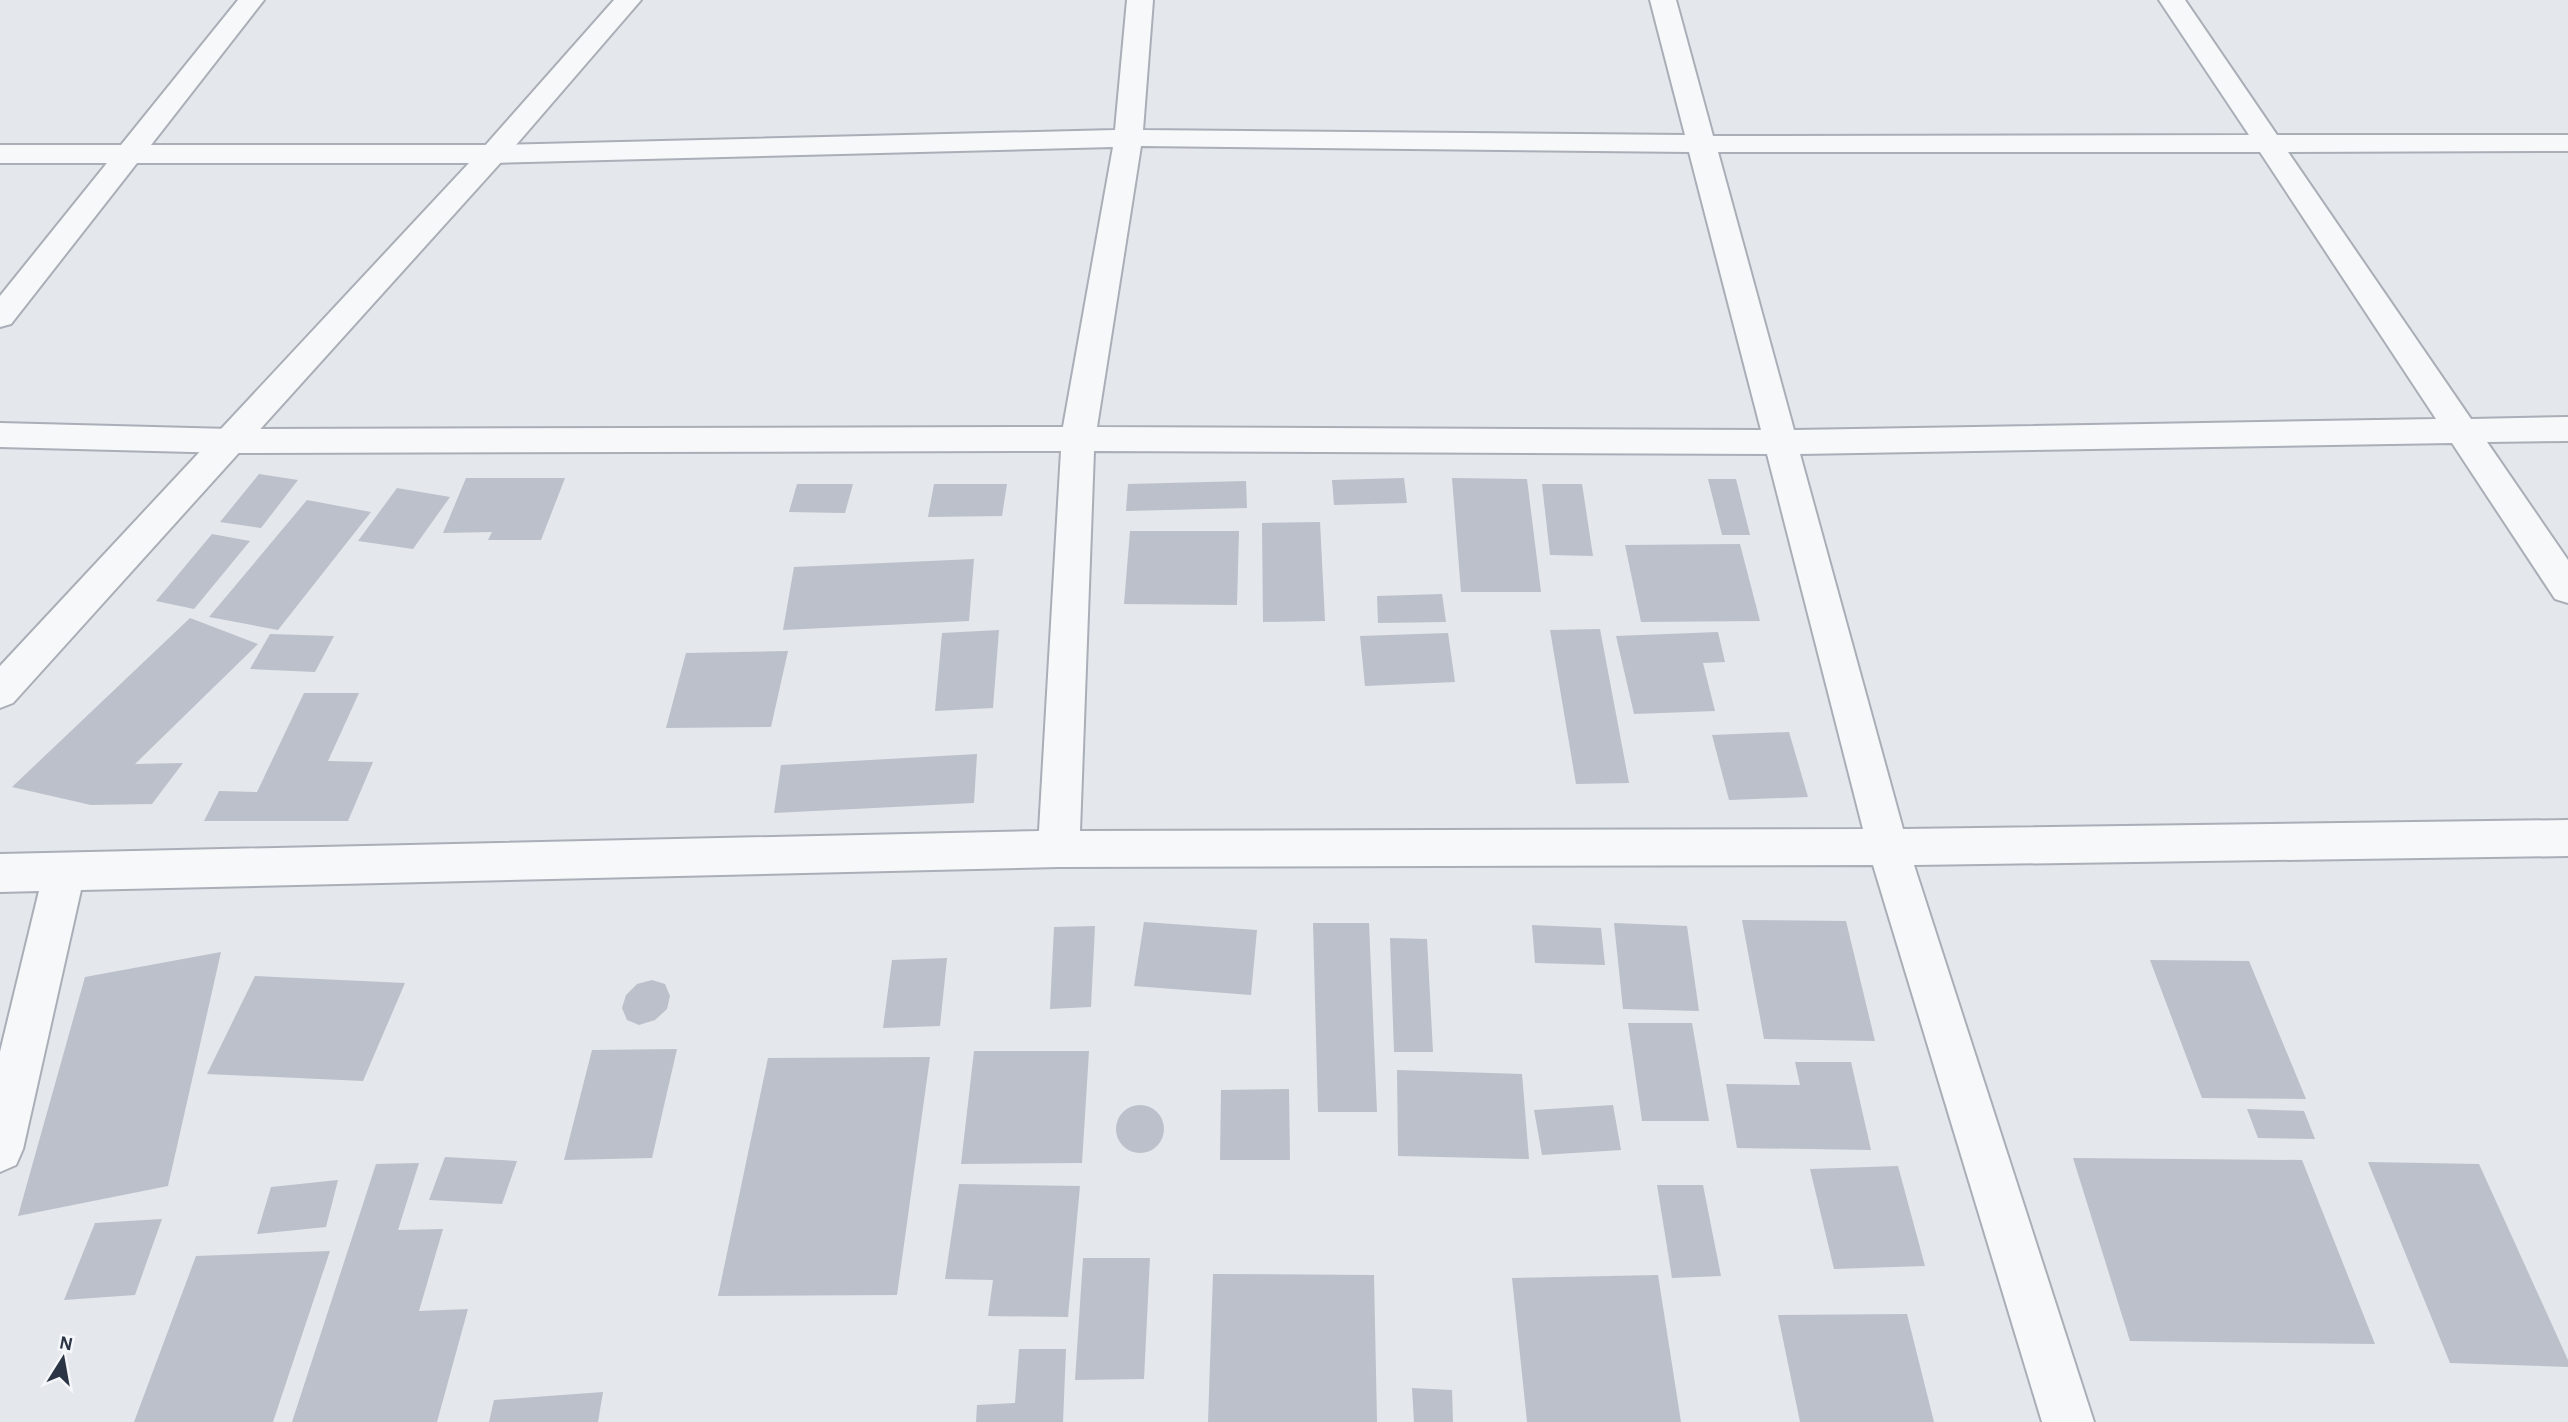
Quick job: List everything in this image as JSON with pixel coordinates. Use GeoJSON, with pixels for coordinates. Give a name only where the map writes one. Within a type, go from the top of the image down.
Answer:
{"type":"FeatureCollection","features":[{"type":"Feature","properties":{"kind":"street"},"geometry":{"type":"LineString","coordinates":[[0,317],[251,0]]}},
{"type":"Feature","properties":{"kind":"street"},"geometry":{"type":"LineString","coordinates":[[0,692],[493,154],[628,0]]}},
{"type":"Feature","properties":{"kind":"street"},"geometry":{"type":"LineString","coordinates":[[1059,849],[1078,439],[1128,138],[1140,0]]}},
{"type":"Feature","properties":{"kind":"street"},"geometry":{"type":"LineString","coordinates":[[1663,0],[1888,846],[2068,1422]]}},
{"type":"Feature","properties":{"kind":"street"},"geometry":{"type":"LineString","coordinates":[[2172,0],[2568,589]]}},
{"type":"Feature","properties":{"kind":"street"},"geometry":{"type":"LineString","coordinates":[[0,154],[493,154],[1128,138],[1702,144],[2568,143]]}},
{"type":"Feature","properties":{"kind":"street"},"geometry":{"type":"LineString","coordinates":[[0,435],[230,441],[1078,439],[1779,442],[2568,429]]}},
{"type":"Feature","properties":{"kind":"street"},"geometry":{"type":"LineString","coordinates":[[0,873],[1059,849],[1888,846],[2568,838]]}},
{"type":"Feature","properties":{"kind":"street"},"geometry":{"type":"LineString","coordinates":[[0,1149],[64,872]]}},
{"type":"Feature","properties":{"kind":"building"},"geometry":{"type":"Polygon","coordinates":[[[259,474],[298,480],[261,528],[220,522],[259,474]]]}},
{"type":"Feature","properties":{"kind":"building"},"geometry":{"type":"Polygon","coordinates":[[[466,478],[565,478],[541,540],[488,540],[492,532],[443,533],[466,478]]]}},
{"type":"Feature","properties":{"kind":"building"},"geometry":{"type":"Polygon","coordinates":[[[1404,478],[1407,503],[1334,505],[1332,480],[1404,478]]]}},
{"type":"Feature","properties":{"kind":"building"},"geometry":{"type":"Polygon","coordinates":[[[1452,478],[1527,479],[1541,592],[1461,592],[1452,478]]]}},
{"type":"Feature","properties":{"kind":"building"},"geometry":{"type":"Polygon","coordinates":[[[1708,479],[1736,479],[1750,535],[1722,535],[1708,479]]]}},
{"type":"Feature","properties":{"kind":"building"},"geometry":{"type":"Polygon","coordinates":[[[1246,481],[1247,508],[1126,511],[1128,484],[1246,481]]]}},
{"type":"Feature","properties":{"kind":"building"},"geometry":{"type":"Polygon","coordinates":[[[797,484],[853,484],[845,513],[789,512],[797,484]]]}},
{"type":"Feature","properties":{"kind":"building"},"geometry":{"type":"Polygon","coordinates":[[[934,484],[1007,484],[1002,516],[928,517],[934,484]]]}},
{"type":"Feature","properties":{"kind":"building"},"geometry":{"type":"Polygon","coordinates":[[[1542,484],[1582,484],[1593,556],[1550,555],[1542,484]]]}},
{"type":"Feature","properties":{"kind":"building"},"geometry":{"type":"Polygon","coordinates":[[[397,488],[450,497],[413,549],[358,541],[397,488]]]}},
{"type":"Feature","properties":{"kind":"building"},"geometry":{"type":"Polygon","coordinates":[[[307,500],[371,512],[278,630],[209,617],[307,500]]]}},
{"type":"Feature","properties":{"kind":"building"},"geometry":{"type":"Polygon","coordinates":[[[1320,522],[1325,621],[1263,622],[1262,523],[1320,522]]]}},
{"type":"Feature","properties":{"kind":"building"},"geometry":{"type":"Polygon","coordinates":[[[1130,531],[1239,531],[1237,605],[1124,604],[1130,531]]]}},
{"type":"Feature","properties":{"kind":"building"},"geometry":{"type":"Polygon","coordinates":[[[212,534],[250,541],[194,609],[156,601],[212,534]]]}},
{"type":"Feature","properties":{"kind":"building"},"geometry":{"type":"Polygon","coordinates":[[[1740,544],[1760,621],[1641,622],[1625,545],[1740,544]]]}},
{"type":"Feature","properties":{"kind":"building"},"geometry":{"type":"Polygon","coordinates":[[[974,559],[969,621],[783,630],[794,567],[974,559]]]}},
{"type":"Feature","properties":{"kind":"building"},"geometry":{"type":"Polygon","coordinates":[[[1442,594],[1446,622],[1378,623],[1377,596],[1442,594]]]}},
{"type":"Feature","properties":{"kind":"building"},"geometry":{"type":"Polygon","coordinates":[[[190,618],[258,644],[135,764],[183,763],[152,804],[91,805],[12,787],[190,618]]]}},
{"type":"Feature","properties":{"kind":"building"},"geometry":{"type":"Polygon","coordinates":[[[1600,629],[1629,783],[1576,784],[1550,630],[1600,629]]]}},
{"type":"Feature","properties":{"kind":"building"},"geometry":{"type":"Polygon","coordinates":[[[999,630],[993,708],[935,711],[942,633],[999,630]]]}},
{"type":"Feature","properties":{"kind":"building"},"geometry":{"type":"Polygon","coordinates":[[[1718,632],[1725,662],[1703,663],[1715,711],[1634,714],[1616,636],[1718,632]]]}},
{"type":"Feature","properties":{"kind":"building"},"geometry":{"type":"Polygon","coordinates":[[[1448,633],[1455,682],[1365,686],[1360,636],[1448,633]]]}},
{"type":"Feature","properties":{"kind":"building"},"geometry":{"type":"Polygon","coordinates":[[[270,634],[334,636],[315,672],[250,669],[270,634]]]}},
{"type":"Feature","properties":{"kind":"building"},"geometry":{"type":"Polygon","coordinates":[[[788,651],[771,727],[666,728],[686,653],[788,651]]]}},
{"type":"Feature","properties":{"kind":"building"},"geometry":{"type":"Polygon","coordinates":[[[304,693],[359,693],[328,761],[373,762],[348,821],[204,821],[219,791],[257,792],[304,693]]]}},
{"type":"Feature","properties":{"kind":"building"},"geometry":{"type":"Polygon","coordinates":[[[1789,732],[1808,797],[1729,800],[1712,735],[1789,732]]]}},
{"type":"Feature","properties":{"kind":"building"},"geometry":{"type":"Polygon","coordinates":[[[977,754],[974,803],[774,813],[781,765],[977,754]]]}},
{"type":"Feature","properties":{"kind":"building"},"geometry":{"type":"Polygon","coordinates":[[[1742,920],[1846,921],[1875,1041],[1764,1039],[1742,920]]]}},
{"type":"Feature","properties":{"kind":"building"},"geometry":{"type":"Polygon","coordinates":[[[1144,922],[1257,930],[1251,995],[1134,986],[1144,922]]]}},
{"type":"Feature","properties":{"kind":"building"},"geometry":{"type":"Polygon","coordinates":[[[1313,923],[1369,923],[1377,1112],[1318,1112],[1313,923]]]}},
{"type":"Feature","properties":{"kind":"building"},"geometry":{"type":"Polygon","coordinates":[[[1614,923],[1687,926],[1699,1011],[1623,1009],[1614,923]]]}},
{"type":"Feature","properties":{"kind":"building"},"geometry":{"type":"Polygon","coordinates":[[[1532,925],[1601,928],[1605,965],[1535,963],[1532,925]]]}},
{"type":"Feature","properties":{"kind":"building"},"geometry":{"type":"Polygon","coordinates":[[[1095,926],[1091,1007],[1050,1009],[1054,927],[1095,926]]]}},
{"type":"Feature","properties":{"kind":"building"},"geometry":{"type":"Polygon","coordinates":[[[1390,938],[1427,939],[1433,1052],[1394,1052],[1390,938]]]}},
{"type":"Feature","properties":{"kind":"building"},"geometry":{"type":"Polygon","coordinates":[[[221,952],[168,1186],[18,1216],[85,977],[221,952]]]}},
{"type":"Feature","properties":{"kind":"building"},"geometry":{"type":"Polygon","coordinates":[[[947,958],[940,1026],[883,1028],[892,960],[947,958]]]}},
{"type":"Feature","properties":{"kind":"building"},"geometry":{"type":"Polygon","coordinates":[[[2150,960],[2249,961],[2306,1099],[2202,1098],[2150,960]]]}},
{"type":"Feature","properties":{"kind":"building"},"geometry":{"type":"Polygon","coordinates":[[[255,976],[405,983],[363,1081],[207,1074],[255,976]]]}},
{"type":"Feature","properties":{"kind":"building"},"geometry":{"type":"Polygon","coordinates":[[[652,980],[665,984],[670,996],[667,1009],[655,1020],[639,1025],[627,1020],[622,1008],[626,995],[637,984],[652,980]]]}},
{"type":"Feature","properties":{"kind":"building"},"geometry":{"type":"Polygon","coordinates":[[[1628,1023],[1692,1023],[1709,1121],[1642,1121],[1628,1023]]]}},
{"type":"Feature","properties":{"kind":"building"},"geometry":{"type":"Polygon","coordinates":[[[677,1049],[652,1158],[564,1160],[592,1050],[677,1049]]]}},
{"type":"Feature","properties":{"kind":"building"},"geometry":{"type":"Polygon","coordinates":[[[974,1051],[1089,1051],[1082,1163],[961,1164],[974,1051]]]}},
{"type":"Feature","properties":{"kind":"building"},"geometry":{"type":"Polygon","coordinates":[[[930,1057],[897,1295],[718,1296],[768,1058],[930,1057]]]}},
{"type":"Feature","properties":{"kind":"building"},"geometry":{"type":"Polygon","coordinates":[[[1795,1062],[1851,1062],[1871,1150],[1737,1148],[1726,1084],[1800,1085],[1795,1062]]]}},
{"type":"Feature","properties":{"kind":"building"},"geometry":{"type":"Polygon","coordinates":[[[1397,1070],[1522,1074],[1529,1159],[1398,1156],[1397,1070]]]}},
{"type":"Feature","properties":{"kind":"building"},"geometry":{"type":"Polygon","coordinates":[[[1289,1089],[1290,1160],[1220,1160],[1221,1090],[1289,1089]]]}},
{"type":"Feature","properties":{"kind":"building"},"geometry":{"type":"Polygon","coordinates":[[[1140,1105],[1157,1112],[1164,1129],[1157,1146],[1140,1153],[1123,1146],[1116,1129],[1123,1112],[1140,1105]]]}},
{"type":"Feature","properties":{"kind":"building"},"geometry":{"type":"Polygon","coordinates":[[[1613,1105],[1621,1150],[1542,1155],[1534,1110],[1613,1105]]]}},
{"type":"Feature","properties":{"kind":"building"},"geometry":{"type":"Polygon","coordinates":[[[2247,1109],[2304,1111],[2315,1139],[2258,1138],[2247,1109]]]}},
{"type":"Feature","properties":{"kind":"building"},"geometry":{"type":"Polygon","coordinates":[[[445,1157],[517,1161],[502,1204],[429,1200],[445,1157]]]}},
{"type":"Feature","properties":{"kind":"building"},"geometry":{"type":"Polygon","coordinates":[[[2073,1158],[2302,1160],[2375,1344],[2130,1341],[2073,1158]]]}},
{"type":"Feature","properties":{"kind":"building"},"geometry":{"type":"Polygon","coordinates":[[[2368,1162],[2479,1164],[2568,1360],[2568,1367],[2450,1363],[2368,1162]]]}},
{"type":"Feature","properties":{"kind":"building"},"geometry":{"type":"Polygon","coordinates":[[[419,1163],[398,1230],[443,1229],[419,1311],[468,1309],[437,1422],[292,1422],[376,1164],[419,1163]]]}},
{"type":"Feature","properties":{"kind":"building"},"geometry":{"type":"Polygon","coordinates":[[[1898,1166],[1925,1266],[1834,1269],[1810,1169],[1898,1166]]]}},
{"type":"Feature","properties":{"kind":"building"},"geometry":{"type":"Polygon","coordinates":[[[338,1180],[326,1227],[257,1234],[271,1187],[338,1180]]]}},
{"type":"Feature","properties":{"kind":"building"},"geometry":{"type":"Polygon","coordinates":[[[959,1184],[1080,1186],[1068,1317],[988,1316],[993,1280],[945,1279],[959,1184]]]}},
{"type":"Feature","properties":{"kind":"building"},"geometry":{"type":"Polygon","coordinates":[[[1657,1185],[1703,1185],[1721,1276],[1672,1278],[1657,1185]]]}},
{"type":"Feature","properties":{"kind":"building"},"geometry":{"type":"Polygon","coordinates":[[[162,1219],[135,1295],[64,1300],[95,1223],[162,1219]]]}},
{"type":"Feature","properties":{"kind":"building"},"geometry":{"type":"Polygon","coordinates":[[[330,1251],[273,1422],[134,1422],[196,1256],[330,1251]]]}},
{"type":"Feature","properties":{"kind":"building"},"geometry":{"type":"Polygon","coordinates":[[[1083,1258],[1150,1258],[1144,1379],[1075,1380],[1083,1258]]]}},
{"type":"Feature","properties":{"kind":"building"},"geometry":{"type":"Polygon","coordinates":[[[1213,1274],[1374,1275],[1377,1422],[1208,1422],[1213,1274]]]}},
{"type":"Feature","properties":{"kind":"building"},"geometry":{"type":"Polygon","coordinates":[[[1658,1275],[1681,1422],[1527,1422],[1512,1278],[1658,1275]]]}},
{"type":"Feature","properties":{"kind":"building"},"geometry":{"type":"Polygon","coordinates":[[[1907,1314],[1934,1422],[1800,1422],[1778,1315],[1907,1314]]]}},
{"type":"Feature","properties":{"kind":"building"},"geometry":{"type":"Polygon","coordinates":[[[1019,1349],[1066,1349],[1063,1422],[976,1422],[977,1405],[1015,1403],[1019,1349]]]}},
{"type":"Feature","properties":{"kind":"building"},"geometry":{"type":"Polygon","coordinates":[[[1412,1388],[1452,1390],[1453,1422],[1414,1422],[1412,1388]]]}},
{"type":"Feature","properties":{"kind":"building"},"geometry":{"type":"Polygon","coordinates":[[[603,1392],[598,1422],[489,1422],[494,1400],[603,1392]]]}}]}
